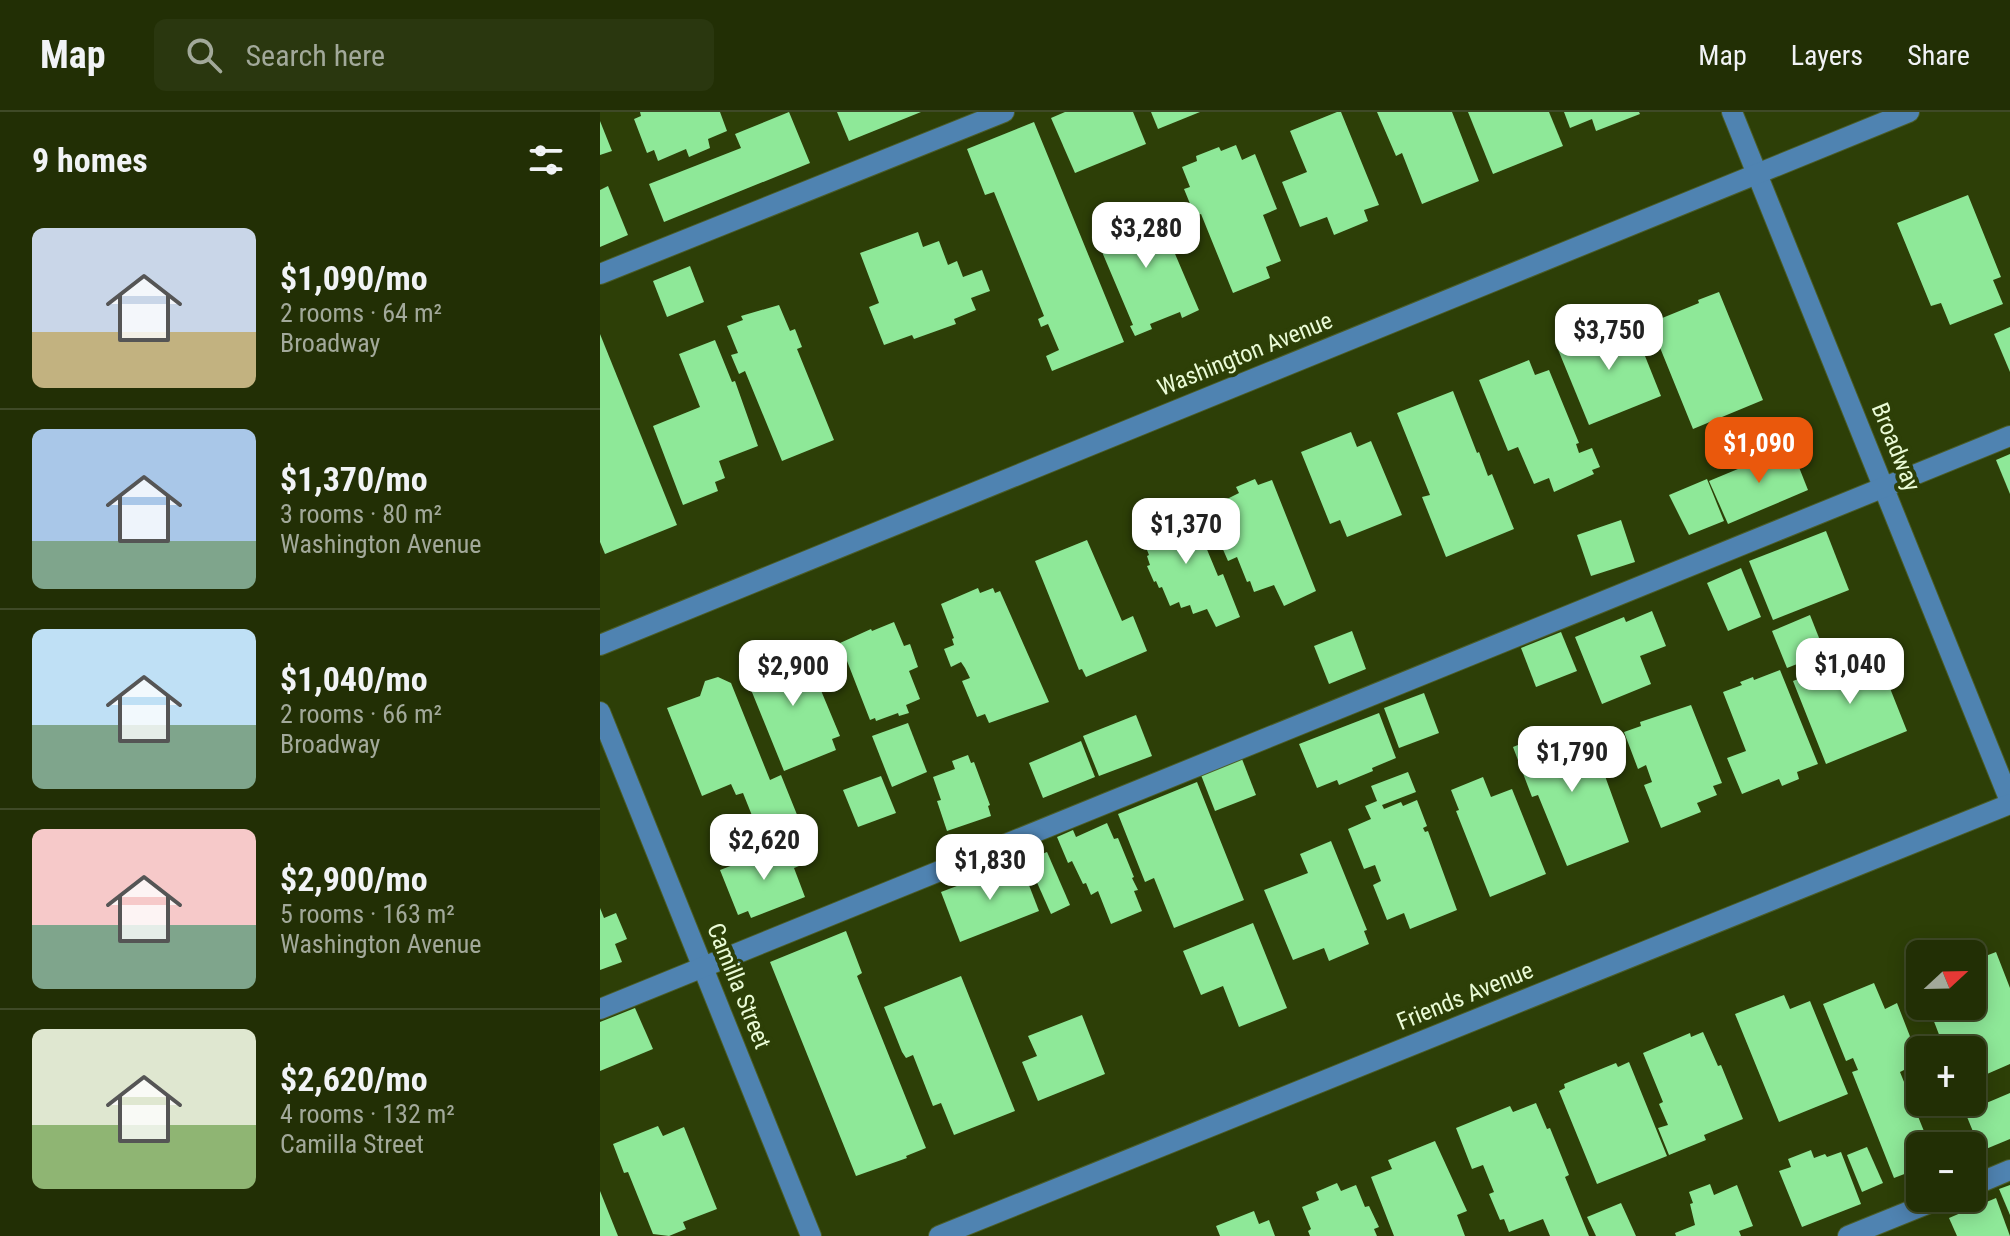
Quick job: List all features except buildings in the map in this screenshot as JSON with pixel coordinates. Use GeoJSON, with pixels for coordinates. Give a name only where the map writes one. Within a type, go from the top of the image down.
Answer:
{"type":"FeatureCollection","features":[{"type":"Feature","properties":{"kind":"street"},"geometry":{"type":"LineString","coordinates":[[600,274],[1004,112]]}},
{"type":"Feature","properties":{"kind":"street","name":"Broadway"},"geometry":{"type":"LineString","coordinates":[[1732,112],[2010,803]]}},
{"type":"Feature","properties":{"kind":"street","name":"Washington Avenue"},"geometry":{"type":"LineString","coordinates":[[600,645],[1909,112]]}},
{"type":"Feature","properties":{"kind":"street"},"geometry":{"type":"LineString","coordinates":[[600,1009],[2010,436]]}},
{"type":"Feature","properties":{"kind":"street","name":"Camilla Street"},"geometry":{"type":"LineString","coordinates":[[600,712],[811,1236]]}},
{"type":"Feature","properties":{"kind":"street","name":"Friends Avenue"},"geometry":{"type":"LineString","coordinates":[[939,1236],[2010,803]]}},
{"type":"Feature","properties":{"kind":"street"},"geometry":{"type":"LineString","coordinates":[[1986,1180],[2010,1170]]}},
{"type":"Feature","properties":{"kind":"street"},"geometry":{"type":"LineString","coordinates":[[1848,1236],[1907,1212]]}}]}
